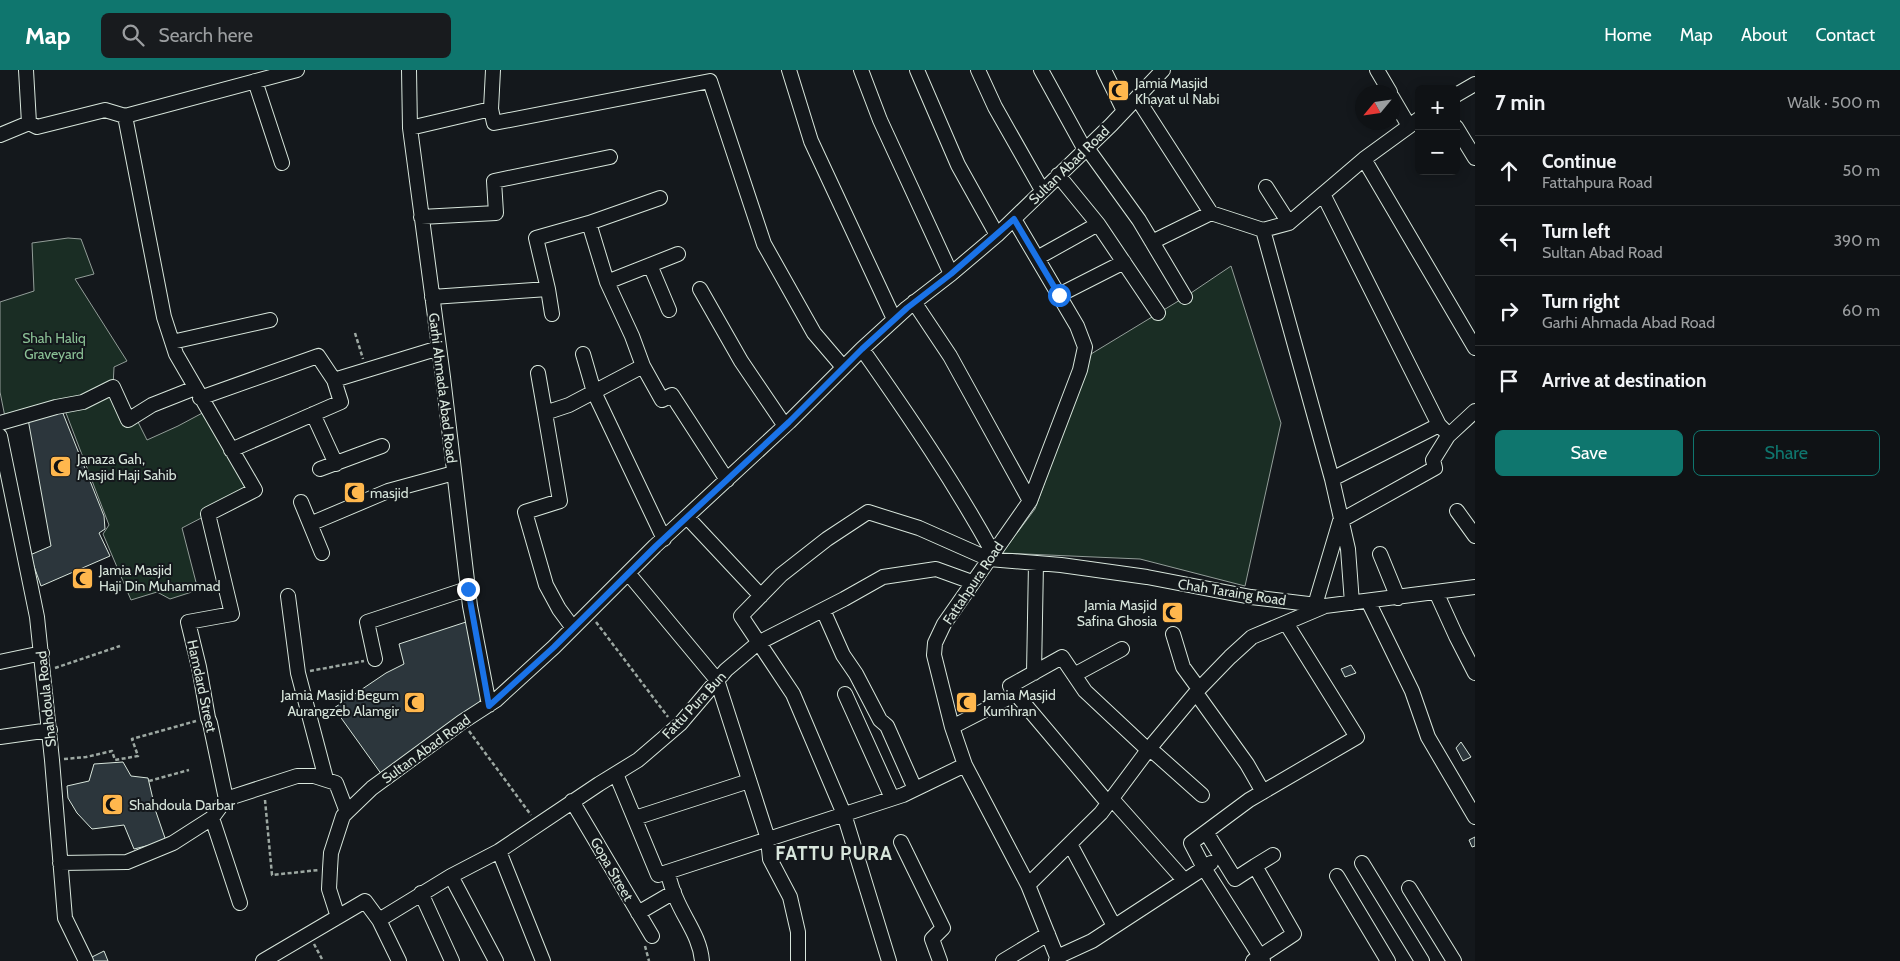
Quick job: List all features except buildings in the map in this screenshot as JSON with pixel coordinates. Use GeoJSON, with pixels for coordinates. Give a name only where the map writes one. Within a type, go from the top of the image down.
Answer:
{"type":"FeatureCollection","features":[{"type":"Feature","properties":{"kind":"street"},"geometry":{"type":"LineString","coordinates":[[26,70],[29,123]]}},
{"type":"Feature","properties":{"kind":"street"},"geometry":{"type":"LineString","coordinates":[[0,135],[29,123],[37,127],[105,110],[125,116],[297,70]]}},
{"type":"Feature","properties":{"kind":"street","name":"Garhi Ahmada Abad Road"},"geometry":{"type":"LineString","coordinates":[[409,70],[410,128],[421,216],[468,589],[489,706]]}},
{"type":"Feature","properties":{"kind":"street"},"geometry":{"type":"LineString","coordinates":[[494,70],[491,109],[494,123],[710,81],[764,244],[814,333],[843,367]]}},
{"type":"Feature","properties":{"kind":"street"},"geometry":{"type":"LineString","coordinates":[[789,70],[811,141],[894,319]]}},
{"type":"Feature","properties":{"kind":"street"},"geometry":{"type":"LineString","coordinates":[[861,70],[880,120],[951,274]]}},
{"type":"Feature","properties":{"kind":"street"},"geometry":{"type":"LineString","coordinates":[[917,70],[958,165],[997,234]]}},
{"type":"Feature","properties":{"kind":"street"},"geometry":{"type":"LineString","coordinates":[[978,70],[995,107],[1042,190]]}},
{"type":"Feature","properties":{"kind":"street"},"geometry":{"type":"LineString","coordinates":[[1041,70],[1086,149],[1139,220],[1185,297]]}},
{"type":"Feature","properties":{"kind":"street"},"geometry":{"type":"LineString","coordinates":[[1104,70],[1124,111]]}},
{"type":"Feature","properties":{"kind":"street","name":"Sultan Abad Road"},"geometry":{"type":"LineString","coordinates":[[347,812],[372,788],[462,722],[489,706],[504,694],[894,319],[951,274],[1014,219],[1163,70]]}},
{"type":"Feature","properties":{"kind":"street"},"geometry":{"type":"LineString","coordinates":[[1377,70],[1386,85]]}},
{"type":"Feature","properties":{"kind":"street"},"geometry":{"type":"LineString","coordinates":[[255,81],[282,163]]}},
{"type":"Feature","properties":{"kind":"street"},"geometry":{"type":"LineString","coordinates":[[1460,93],[1475,84]]}},
{"type":"Feature","properties":{"kind":"street"},"geometry":{"type":"LineString","coordinates":[[1137,98],[1211,213],[1263,230],[1289,223],[1364,159],[1414,122],[1400,106]]}},
{"type":"Feature","properties":{"kind":"street"},"geometry":{"type":"LineString","coordinates":[[410,128],[491,109]]}},
{"type":"Feature","properties":{"kind":"street"},"geometry":{"type":"LineString","coordinates":[[0,423],[83,402],[114,387],[128,420],[152,405],[198,393],[318,356],[334,380],[341,402],[231,450],[198,393],[176,354],[164,317],[125,116]]}},
{"type":"Feature","properties":{"kind":"street"},"geometry":{"type":"LineString","coordinates":[[1458,130],[1475,158]]}},
{"type":"Feature","properties":{"kind":"street"},"geometry":{"type":"LineString","coordinates":[[421,216],[496,213],[494,181],[610,157]]}},
{"type":"Feature","properties":{"kind":"street"},"geometry":{"type":"LineString","coordinates":[[1364,159],[1475,348]]}},
{"type":"Feature","properties":{"kind":"street"},"geometry":{"type":"LineString","coordinates":[[1058,174],[1098,224],[1158,313]]}},
{"type":"Feature","properties":{"kind":"street"},"geometry":{"type":"LineString","coordinates":[[1266,187],[1289,223]]}},
{"type":"Feature","properties":{"kind":"street"},"geometry":{"type":"LineString","coordinates":[[1322,194],[1439,424],[1448,436]]}},
{"type":"Feature","properties":{"kind":"street"},"geometry":{"type":"LineString","coordinates":[[552,314],[536,238],[589,223],[660,198]]}},
{"type":"Feature","properties":{"kind":"street"},"geometry":{"type":"LineString","coordinates":[[1152,242],[1211,213]]}},
{"type":"Feature","properties":{"kind":"street","name":"Fattahpura Road"},"geometry":{"type":"LineString","coordinates":[[1014,219],[1059,295],[1076,326],[1085,348],[1080,370],[1030,501],[944,624],[935,643],[934,655],[952,727],[965,764],[1028,884],[1057,960]]}},
{"type":"Feature","properties":{"kind":"street"},"geometry":{"type":"LineString","coordinates":[[589,223],[606,282],[632,336],[643,366],[662,400],[672,394],[727,480]]}},
{"type":"Feature","properties":{"kind":"street"},"geometry":{"type":"LineString","coordinates":[[1037,258],[1098,224]]}},
{"type":"Feature","properties":{"kind":"street"},"geometry":{"type":"LineString","coordinates":[[1263,230],[1332,479],[1340,522],[1348,548],[1352,603]]}},
{"type":"Feature","properties":{"kind":"street"},"geometry":{"type":"LineString","coordinates":[[606,282],[678,254]]}},
{"type":"Feature","properties":{"kind":"street"},"geometry":{"type":"LineString","coordinates":[[1059,295],[1124,262]]}},
{"type":"Feature","properties":{"kind":"street"},"geometry":{"type":"LineString","coordinates":[[650,265],[669,310]]}},
{"type":"Feature","properties":{"kind":"street"},"geometry":{"type":"LineString","coordinates":[[700,288],[741,361],[784,426]]}},
{"type":"Feature","properties":{"kind":"street"},"geometry":{"type":"LineString","coordinates":[[432,297],[548,289]]}},
{"type":"Feature","properties":{"kind":"street"},"geometry":{"type":"LineString","coordinates":[[914,302],[950,356],[1030,501]]}},
{"type":"Feature","properties":{"kind":"street"},"geometry":{"type":"LineString","coordinates":[[172,342],[270,320]]}},
{"type":"Feature","properties":{"kind":"street"},"geometry":{"type":"LineString","coordinates":[[334,380],[439,348]]}},
{"type":"Feature","properties":{"kind":"street"},"geometry":{"type":"LineString","coordinates":[[862,349],[926,441],[965,502],[991,556]]}},
{"type":"Feature","properties":{"kind":"street"},"geometry":{"type":"LineString","coordinates":[[583,354],[594,392],[664,539]]}},
{"type":"Feature","properties":{"kind":"street"},"geometry":{"type":"LineString","coordinates":[[545,413],[569,405],[643,366]]}},
{"type":"Feature","properties":{"kind":"street"},"geometry":{"type":"LineString","coordinates":[[538,373],[560,501],[525,512],[546,585],[559,609],[573,628]]}},
{"type":"Feature","properties":{"kind":"street"},"geometry":{"type":"LineString","coordinates":[[1028,884],[1070,844],[1110,801],[1148,750],[1198,691],[1252,638],[1320,606],[1340,522],[1436,468],[1434,460],[1448,436],[1475,411]]}},
{"type":"Feature","properties":{"kind":"street"},"geometry":{"type":"LineString","coordinates":[[312,414],[336,464]]}},
{"type":"Feature","properties":{"kind":"street"},"geometry":{"type":"LineString","coordinates":[[1332,479],[1439,424]]}},
{"type":"Feature","properties":{"kind":"street","name":"Shahdoula Road"},"geometry":{"type":"LineString","coordinates":[[0,438],[28,569],[42,653],[65,918],[86,961]]}},
{"type":"Feature","properties":{"kind":"street"},"geometry":{"type":"LineString","coordinates":[[320,469],[382,446]]}},
{"type":"Feature","properties":{"kind":"street","name":"Hamdard Street"},"geometry":{"type":"LineString","coordinates":[[226,800],[188,622],[232,614],[208,514],[254,490],[231,450]]}},
{"type":"Feature","properties":{"kind":"street"},"geometry":{"type":"LineString","coordinates":[[310,524],[388,491],[454,473]]}},
{"type":"Feature","properties":{"kind":"street"},"geometry":{"type":"LineString","coordinates":[[301,502],[322,553]]}},
{"type":"Feature","properties":{"kind":"street"},"geometry":{"type":"LineString","coordinates":[[1457,511],[1475,536]]}},
{"type":"Feature","properties":{"kind":"street"},"geometry":{"type":"LineString","coordinates":[[890,961],[844,814],[793,694],[741,616],[781,575],[827,539],[868,512],[919,528],[991,556]]}},
{"type":"Feature","properties":{"kind":"street"},"geometry":{"type":"LineString","coordinates":[[687,517],[761,596]]}},
{"type":"Feature","properties":{"kind":"street"},"geometry":{"type":"LineString","coordinates":[[1380,554],[1398,598]]}},
{"type":"Feature","properties":{"kind":"street","name":"Chah Taraing Road"},"geometry":{"type":"LineString","coordinates":[[991,556],[1137,576],[1251,597],[1320,606],[1398,598],[1475,587]]}},
{"type":"Feature","properties":{"kind":"street"},"geometry":{"type":"LineString","coordinates":[[1034,673],[1036,562]]}},
{"type":"Feature","properties":{"kind":"street","name":"Fattu Pura Bun"},"geometry":{"type":"LineString","coordinates":[[379,920],[421,893],[499,851],[572,801],[638,760],[675,728],[718,680],[758,643],[883,577],[936,569],[972,582]]}},
{"type":"Feature","properties":{"kind":"street"},"geometry":{"type":"LineString","coordinates":[[628,573],[718,680],[768,839],[770,859],[790,896],[798,932],[798,961]]}},
{"type":"Feature","properties":{"kind":"street"},"geometry":{"type":"LineString","coordinates":[[375,658],[367,622],[468,589]]}},
{"type":"Feature","properties":{"kind":"street"},"geometry":{"type":"LineString","coordinates":[[1436,592],[1475,673]]}},
{"type":"Feature","properties":{"kind":"street"},"geometry":{"type":"LineString","coordinates":[[288,596],[298,673],[326,779]]}},
{"type":"Feature","properties":{"kind":"street"},"geometry":{"type":"LineString","coordinates":[[1368,601],[1412,691],[1428,737],[1475,817]]}},
{"type":"Feature","properties":{"kind":"street"},"geometry":{"type":"LineString","coordinates":[[823,610],[843,655],[856,674],[880,720],[887,726],[915,789]]}},
{"type":"Feature","properties":{"kind":"street"},"geometry":{"type":"LineString","coordinates":[[1255,866],[1294,934],[1259,959],[1190,843],[1248,800],[1357,737],[1286,623]]}},
{"type":"Feature","properties":{"kind":"street"},"geometry":{"type":"LineString","coordinates":[[1173,634],[1183,667],[1247,764],[1263,792]]}},
{"type":"Feature","properties":{"kind":"street"},"geometry":{"type":"LineString","coordinates":[[1074,675],[1122,649]]}},
{"type":"Feature","properties":{"kind":"street"},"geometry":{"type":"LineString","coordinates":[[0,662],[42,653]]}},
{"type":"Feature","properties":{"kind":"street"},"geometry":{"type":"LineString","coordinates":[[1184,880],[1110,801],[1010,686],[1062,657],[1085,691],[1148,750],[1156,754],[1202,795]]}},
{"type":"Feature","properties":{"kind":"street"},"geometry":{"type":"LineString","coordinates":[[845,694],[892,798]]}},
{"type":"Feature","properties":{"kind":"street"},"geometry":{"type":"LineString","coordinates":[[952,727],[1016,694]]}},
{"type":"Feature","properties":{"kind":"street"},"geometry":{"type":"LineString","coordinates":[[0,737],[50,730]]}},
{"type":"Feature","properties":{"kind":"street"},"geometry":{"type":"LineString","coordinates":[[616,774],[658,874],[892,798],[915,789],[965,764]]}},
{"type":"Feature","properties":{"kind":"street"},"geometry":{"type":"LineString","coordinates":[[60,863],[127,862],[173,843],[212,818],[226,800],[297,776],[314,776],[336,783],[347,812],[343,816],[331,853],[329,889],[338,917]]}},
{"type":"Feature","properties":{"kind":"street"},"geometry":{"type":"LineString","coordinates":[[635,818],[749,781]]}},
{"type":"Feature","properties":{"kind":"street","name":"Gopa Street"},"geometry":{"type":"LineString","coordinates":[[572,801],[652,936]]}},
{"type":"Feature","properties":{"kind":"street"},"geometry":{"type":"LineString","coordinates":[[212,818],[240,904]]}},
{"type":"Feature","properties":{"kind":"street"},"geometry":{"type":"LineString","coordinates":[[1206,832],[1235,880],[1273,855]]}},
{"type":"Feature","properties":{"kind":"street"},"geometry":{"type":"LineString","coordinates":[[901,842],[943,928],[932,939],[940,961]]}},
{"type":"Feature","properties":{"kind":"street"},"geometry":{"type":"LineString","coordinates":[[1070,844],[1114,926]]}},
{"type":"Feature","properties":{"kind":"street"},"geometry":{"type":"LineString","coordinates":[[499,851],[543,961]]}},
{"type":"Feature","properties":{"kind":"street"},"geometry":{"type":"LineString","coordinates":[[1057,960],[1114,926],[1220,856]]}},
{"type":"Feature","properties":{"kind":"street"},"geometry":{"type":"LineString","coordinates":[[1362,863],[1422,961]]}},
{"type":"Feature","properties":{"kind":"street"},"geometry":{"type":"LineString","coordinates":[[667,872],[674,892],[694,931],[702,961]]}},
{"type":"Feature","properties":{"kind":"street"},"geometry":{"type":"LineString","coordinates":[[451,876],[496,961]]}},
{"type":"Feature","properties":{"kind":"street"},"geometry":{"type":"LineString","coordinates":[[1337,876],[1388,961]]}},
{"type":"Feature","properties":{"kind":"street"},"geometry":{"type":"LineString","coordinates":[[1409,888],[1454,961]]}},
{"type":"Feature","properties":{"kind":"street"},"geometry":{"type":"LineString","coordinates":[[638,913],[674,892]]}},
{"type":"Feature","properties":{"kind":"street"},"geometry":{"type":"LineString","coordinates":[[421,893],[452,961]]}},
{"type":"Feature","properties":{"kind":"street"},"geometry":{"type":"LineString","coordinates":[[263,961],[364,901],[379,920],[394,959]]}},
{"type":"Feature","properties":{"kind":"street"},"geometry":{"type":"LineString","coordinates":[[1003,961],[1048,934]]}},
{"type":"Feature","properties":{"kind":"path"},"geometry":{"type":"LineString","coordinates":[[355,333],[367,370]]}},
{"type":"Feature","properties":{"kind":"path"},"geometry":{"type":"LineString","coordinates":[[589,612],[675,728]]}},
{"type":"Feature","properties":{"kind":"path"},"geometry":{"type":"LineString","coordinates":[[44,672],[120,646]]}},
{"type":"Feature","properties":{"kind":"path"},"geometry":{"type":"LineString","coordinates":[[298,673],[375,658]]}},
{"type":"Feature","properties":{"kind":"path"},"geometry":{"type":"LineString","coordinates":[[52,760],[86,757],[112,751],[115,760],[138,756],[132,739],[208,718]]}},
{"type":"Feature","properties":{"kind":"path"},"geometry":{"type":"LineString","coordinates":[[462,722],[538,824]]}},
{"type":"Feature","properties":{"kind":"path"},"geometry":{"type":"LineString","coordinates":[[149,781],[189,770]]}},
{"type":"Feature","properties":{"kind":"path"},"geometry":{"type":"LineString","coordinates":[[263,787],[272,875],[330,869]]}},
{"type":"Feature","properties":{"kind":"path"},"geometry":{"type":"LineString","coordinates":[[309,934],[323,961]]}},
{"type":"Feature","properties":{"kind":"green space","name":"Shah Haliq Graveyard"},"geometry":{"type":"Polygon","coordinates":[[[68,238],[81,239],[94,274],[75,279],[127,361],[114,367],[113,387],[135,416],[147,440],[208,410],[255,490],[182,528],[198,590],[170,599],[157,592],[131,600],[103,534],[109,525],[61,400],[5,417],[0,392],[0,302],[34,291],[32,243],[68,238]]]}},
{"type":"Feature","properties":{"kind":"green space"},"geometry":{"type":"Polygon","coordinates":[[[1231,266],[1281,423],[1245,586],[1140,559],[1002,553],[1035,509],[1091,354],[1185,297],[1231,266]]]}},
{"type":"Feature","properties":{"kind":"place","name":"Jamia Masjid Khayat ul Nabi"},"geometry":{"type":"Point","coordinates":[1119,91]}},
{"type":"Feature","properties":{"kind":"place","name":"Janaza Gah, Masjid Haji Sahib"},"geometry":{"type":"Point","coordinates":[61,467]}},
{"type":"Feature","properties":{"kind":"place","name":"masjid"},"geometry":{"type":"Point","coordinates":[354,493]}},
{"type":"Feature","properties":{"kind":"place","name":"Jamia Masjid Haji Din Muhammad"},"geometry":{"type":"Point","coordinates":[83,578]}},
{"type":"Feature","properties":{"kind":"place","name":"Jamia Masjid Safina Ghosia"},"geometry":{"type":"Point","coordinates":[1173,613]}},
{"type":"Feature","properties":{"kind":"place","name":"Jamia Masjid Begum Aurangzeb Alamgir"},"geometry":{"type":"Point","coordinates":[415,703]}},
{"type":"Feature","properties":{"kind":"place","name":"Jamia Masjid Kumhran"},"geometry":{"type":"Point","coordinates":[967,703]}},
{"type":"Feature","properties":{"kind":"place","name":"Shahdoula Darbar"},"geometry":{"type":"Point","coordinates":[113,805]}},
{"type":"Feature","properties":{"kind":"district","name":"FATTU PURA"},"geometry":{"type":"Point","coordinates":[834,853]}},
{"type":"Feature","properties":{"kind":"route"},"geometry":{"type":"LineString","coordinates":[[468,589],[489,706],[554,647],[656,546],[789,422],[862,349],[907,308],[951,274],[1014,219],[1059,295]]}}]}
